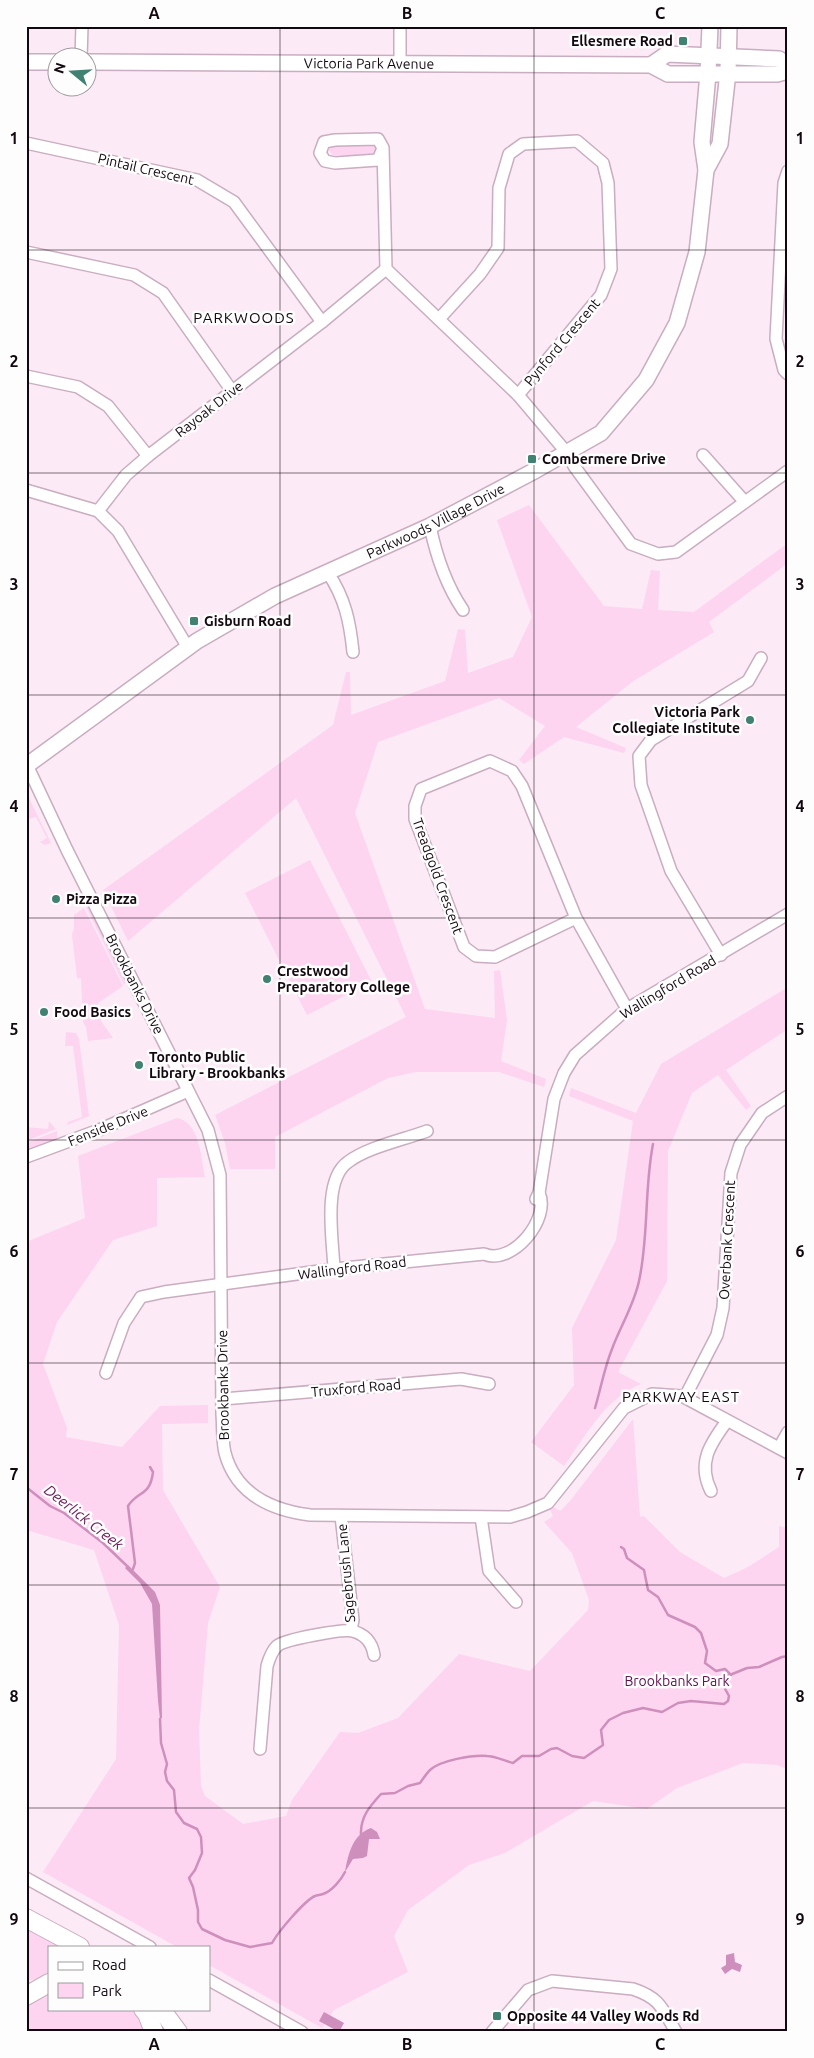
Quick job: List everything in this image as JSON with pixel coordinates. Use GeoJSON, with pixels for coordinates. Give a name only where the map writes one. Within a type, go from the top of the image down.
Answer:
{"type":"FeatureCollection","features":[{"type":"Feature","properties":{"kind":"highway"},"geometry":{"type":"LineString","coordinates":[[27,1918],[78,1946]]}},
{"type":"Feature","properties":{"kind":"highway"},"geometry":{"type":"LineString","coordinates":[[26,1986],[48,1982]]}},
{"type":"Feature","properties":{"kind":"highway"},"geometry":{"type":"LineString","coordinates":[[26,1996],[48,1983]]}},
{"type":"Feature","properties":{"kind":"highway"},"geometry":{"type":"LineString","coordinates":[[144,2010],[154,2032]]}},
{"type":"Feature","properties":{"kind":"highway"},"geometry":{"type":"LineString","coordinates":[[162,2010],[178,2032]]}},
{"type":"Feature","properties":{"kind":"main road"},"geometry":{"type":"LineString","coordinates":[[708,73],[710,26]]}},
{"type":"Feature","properties":{"kind":"main road"},"geometry":{"type":"LineString","coordinates":[[728,72],[729,26]]}},
{"type":"Feature","properties":{"kind":"main road","name":"Victoria Park Avenue"},"geometry":{"type":"LineString","coordinates":[[651,65],[668,54],[779,59],[788,66]]}},
{"type":"Feature","properties":{"kind":"main road"},"geometry":{"type":"LineString","coordinates":[[26,62],[48,62]]}},
{"type":"Feature","properties":{"kind":"main road","name":"Victoria Park Avenue"},"geometry":{"type":"LineString","coordinates":[[98,62],[651,65],[668,74],[728,72],[777,74],[788,71]]}},
{"type":"Feature","properties":{"kind":"main road","name":"Parkwoods Village Drive"},"geometry":{"type":"LineString","coordinates":[[706,170],[720,144],[728,72]]}},
{"type":"Feature","properties":{"kind":"main road","name":"Parkwoods Village Drive"},"geometry":{"type":"LineString","coordinates":[[27,766],[187,646],[275,596],[430,526],[601,433],[646,380],[677,323],[697,252],[706,170],[702,142],[708,73]]}},
{"type":"Feature","properties":{"kind":"street"},"geometry":{"type":"LineString","coordinates":[[81,48],[82,26]]}},
{"type":"Feature","properties":{"kind":"street"},"geometry":{"type":"LineString","coordinates":[[400,26],[400,65]]}},
{"type":"Feature","properties":{"kind":"street"},"geometry":{"type":"LineString","coordinates":[[383,148],[378,160],[335,163],[325,161],[320,154],[324,142],[378,139],[383,148],[386,269],[518,395],[567,453],[574,466],[631,544],[658,554],[676,552],[788,471]]}},
{"type":"Feature","properties":{"kind":"street","name":"Pynford Crescent"},"geometry":{"type":"LineString","coordinates":[[439,319],[480,274],[498,248],[499,188],[509,154],[523,144],[577,141],[602,163],[608,184],[611,269],[601,295],[518,395]]}},
{"type":"Feature","properties":{"kind":"street","name":"Pintail Crescent"},"geometry":{"type":"LineString","coordinates":[[26,143],[197,180],[234,202],[322,322]]}},
{"type":"Feature","properties":{"kind":"street"},"geometry":{"type":"LineString","coordinates":[[788,171],[784,183],[776,339],[784,370],[788,374]]}},
{"type":"Feature","properties":{"kind":"street"},"geometry":{"type":"LineString","coordinates":[[26,252],[134,274],[163,293],[232,391]]}},
{"type":"Feature","properties":{"kind":"street","name":"Rayoak Drive"},"geometry":{"type":"LineString","coordinates":[[98,510],[126,475],[148,456],[322,322],[386,269]]}},
{"type":"Feature","properties":{"kind":"street"},"geometry":{"type":"LineString","coordinates":[[26,376],[78,387],[108,406],[148,456]]}},
{"type":"Feature","properties":{"kind":"street"},"geometry":{"type":"LineString","coordinates":[[703,455],[744,502]]}},
{"type":"Feature","properties":{"kind":"street"},"geometry":{"type":"LineString","coordinates":[[26,490],[98,510],[118,532],[187,646]]}},
{"type":"Feature","properties":{"kind":"street"},"geometry":{"type":"LineString","coordinates":[[430,526],[435,547],[453,595],[463,610]]}},
{"type":"Feature","properties":{"kind":"street"},"geometry":{"type":"LineString","coordinates":[[328,573],[339,589],[345,607],[350,625],[353,652]]}},
{"type":"Feature","properties":{"kind":"street"},"geometry":{"type":"LineString","coordinates":[[721,955],[671,871],[641,785],[639,756],[651,740],[748,681],[761,658]]}},
{"type":"Feature","properties":{"kind":"street","name":"Treadgold Crescent"},"geometry":{"type":"LineString","coordinates":[[576,918],[495,957],[476,956],[464,948],[415,819],[415,806],[421,789],[490,761],[512,771],[522,786],[576,918],[627,1009]]}},
{"type":"Feature","properties":{"kind":"street","name":"Brookbanks Drive"},"geometry":{"type":"LineString","coordinates":[[27,766],[67,850],[208,1130],[220,1175],[225,1452],[233,1470],[246,1488],[265,1504],[277,1509],[310,1515],[510,1517],[548,1503],[624,1408],[652,1394],[674,1394],[685,1397],[784,1450]]}},
{"type":"Feature","properties":{"kind":"street","name":"Wallingford Road"},"geometry":{"type":"LineString","coordinates":[[106,1373],[124,1323],[141,1298],[164,1292],[334,1269],[484,1254],[517,1239],[526,1230],[531,1220],[539,1193],[554,1099],[564,1073],[575,1055],[627,1009],[788,914]]}},
{"type":"Feature","properties":{"kind":"street","name":"Fenside Drive"},"geometry":{"type":"LineString","coordinates":[[26,1157],[99,1130],[188,1091]]}},
{"type":"Feature","properties":{"kind":"street","name":"Overbank Crescent"},"geometry":{"type":"LineString","coordinates":[[685,1397],[717,1335],[723,1308],[731,1173],[740,1145],[762,1112],[788,1096]]}},
{"type":"Feature","properties":{"kind":"street"},"geometry":{"type":"LineString","coordinates":[[334,1269],[331,1202],[334,1180],[346,1163],[361,1154],[428,1132]]}},
{"type":"Feature","properties":{"kind":"street","name":"Truxford Road"},"geometry":{"type":"LineString","coordinates":[[223,1399],[461,1379],[489,1384]]}},
{"type":"Feature","properties":{"kind":"street"},"geometry":{"type":"LineString","coordinates":[[711,1491],[704,1475],[704,1464],[719,1431],[727,1421]]}},
{"type":"Feature","properties":{"kind":"street"},"geometry":{"type":"LineString","coordinates":[[784,1450],[788,1432]]}},
{"type":"Feature","properties":{"kind":"street","name":"Sagebrush Lane"},"geometry":{"type":"LineString","coordinates":[[341,1516],[353,1620],[351,1630]]}},
{"type":"Feature","properties":{"kind":"street"},"geometry":{"type":"LineString","coordinates":[[481,1517],[489,1571],[516,1602]]}},
{"type":"Feature","properties":{"kind":"street","name":"Sagebrush Lane"},"geometry":{"type":"LineString","coordinates":[[260,1749],[267,1666],[277,1646],[288,1640],[351,1630],[368,1640],[372,1645],[374,1655]]}},
{"type":"Feature","properties":{"kind":"street"},"geometry":{"type":"LineString","coordinates":[[26,1878],[148,1946]]}},
{"type":"Feature","properties":{"kind":"street"},"geometry":{"type":"LineString","coordinates":[[210,1981],[302,2032]]}},
{"type":"Feature","properties":{"kind":"street"},"geometry":{"type":"LineString","coordinates":[[492,2032],[528,1990],[552,1981],[633,1988],[658,2000],[676,2032]]}},
{"type":"Feature","properties":{"kind":"green space"},"geometry":{"type":"Polygon","coordinates":[[[375,144],[378,148],[374,155],[333,155],[329,151],[329,146],[375,144]]]}},
{"type":"Feature","properties":{"kind":"green space"},"geometry":{"type":"Polygon","coordinates":[[[529,505],[604,606],[642,609],[651,570],[660,571],[658,610],[694,612],[788,543],[788,563],[709,622],[714,632],[632,682],[576,727],[626,748],[624,753],[564,737],[524,764],[519,760],[545,726],[499,698],[378,742],[355,813],[425,1009],[495,1018],[494,971],[500,970],[507,1020],[501,1061],[546,1079],[544,1087],[499,1072],[416,1072],[388,1078],[275,1137],[275,1169],[230,1169],[225,1143],[215,1115],[406,1017],[296,798],[128,941],[103,890],[333,725],[346,672],[350,672],[351,715],[445,681],[458,629],[465,630],[468,673],[513,657],[532,617],[497,520],[529,505]]]}},
{"type":"Feature","properties":{"kind":"green space"},"geometry":{"type":"Polygon","coordinates":[[[26,792],[51,843],[45,845],[40,842],[47,838],[36,817],[28,819],[26,792]]]}},
{"type":"Feature","properties":{"kind":"green space"},"geometry":{"type":"Polygon","coordinates":[[[310,860],[372,982],[307,1015],[245,893],[310,860]]]}},
{"type":"Feature","properties":{"kind":"green space"},"geometry":{"type":"Polygon","coordinates":[[[86,907],[90,908],[126,980],[124,985],[86,907]]]}},
{"type":"Feature","properties":{"kind":"green space"},"geometry":{"type":"Polygon","coordinates":[[[84,908],[123,986],[98,1003],[101,1021],[113,1038],[88,1041],[86,1027],[83,1022],[81,979],[77,978],[72,935],[74,915],[84,908]]]}},
{"type":"Feature","properties":{"kind":"green space"},"geometry":{"type":"Polygon","coordinates":[[[788,987],[788,1029],[726,1070],[751,1106],[746,1110],[718,1075],[692,1093],[668,1151],[667,1281],[618,1372],[641,1384],[628,1390],[606,1408],[564,1466],[531,1442],[574,1385],[572,1328],[616,1240],[633,1121],[569,1096],[571,1088],[636,1113],[661,1064],[788,987]]]}},
{"type":"Feature","properties":{"kind":"green space"},"geometry":{"type":"Polygon","coordinates":[[[66,1032],[76,1033],[79,1039],[89,1116],[67,1125],[68,1122],[82,1117],[73,1046],[65,1046],[66,1032]]]}},
{"type":"Feature","properties":{"kind":"green space","name":"Brookbanks Park"},"geometry":{"type":"Polygon","coordinates":[[[177,1118],[191,1126],[200,1151],[205,1177],[157,1178],[157,1226],[113,1240],[57,1322],[43,1364],[67,1428],[66,1437],[122,1447],[160,1406],[208,1405],[208,1423],[162,1424],[163,1490],[220,1587],[208,1623],[199,1730],[201,1786],[205,1796],[243,1824],[286,1816],[292,1800],[340,1732],[358,1733],[398,1718],[459,1654],[530,1671],[588,1610],[589,1600],[572,1553],[544,1522],[553,1516],[547,1503],[560,1511],[570,1501],[633,1419],[640,1517],[644,1516],[680,1552],[724,1578],[748,1567],[779,1547],[779,1526],[788,1528],[788,1769],[777,1765],[743,1763],[677,1788],[647,1809],[593,1801],[505,1853],[469,1865],[408,1910],[394,1936],[408,1972],[334,2010],[322,2028],[210,1966],[210,1946],[175,1946],[43,1872],[116,1759],[119,1625],[94,1550],[26,1530],[26,1242],[85,1218],[78,1156],[177,1118]]]}},
{"type":"Feature","properties":{"kind":"green space"},"geometry":{"type":"Polygon","coordinates":[[[49,1121],[56,1129],[26,1141],[26,1127],[48,1129],[49,1121]]]}},
{"type":"Feature","properties":{"kind":"green space"},"geometry":{"type":"Polygon","coordinates":[[[57,1131],[57,1138],[54,1141],[26,1150],[26,1143],[57,1131]]]}},
{"type":"Feature","properties":{"kind":"green space"},"geometry":{"type":"Polygon","coordinates":[[[26,1923],[67,1946],[48,1946],[48,1977],[26,1981],[26,1923]]]}},
{"type":"Feature","properties":{"kind":"green space"},"geometry":{"type":"Polygon","coordinates":[[[48,1991],[48,2010],[134,2010],[143,2020],[147,2032],[26,2032],[26,2008],[39,1993],[48,1991]]]}},
{"type":"Feature","properties":{"kind":"shaded area"},"geometry":{"type":"Polygon","coordinates":[[[128,1565],[155,1592],[160,1605],[162,1718],[160,1719],[152,1604],[140,1583],[125,1568],[128,1565]]]}},
{"type":"Feature","properties":{"kind":"shaded area"},"geometry":{"type":"Polygon","coordinates":[[[371,1828],[377,1832],[380,1839],[369,1839],[367,1856],[353,1859],[345,1872],[352,1846],[360,1835],[371,1828]]]}},
{"type":"Feature","properties":{"kind":"shaded area"},"geometry":{"type":"Polygon","coordinates":[[[734,1953],[735,1962],[742,1965],[740,1972],[732,1969],[725,1974],[721,1968],[726,1965],[726,1955],[734,1953]]]}},
{"type":"Feature","properties":{"kind":"shaded area"},"geometry":{"type":"Polygon","coordinates":[[[324,2012],[344,2023],[339,2032],[319,2021],[324,2012]]]}},
{"type":"Feature","properties":{"kind":"waterway"},"geometry":{"type":"LineString","coordinates":[[595,1408],[609,1356],[634,1299],[639,1281],[644,1247],[648,1178],[653,1144]]}},
{"type":"Feature","properties":{"kind":"waterway"},"geometry":{"type":"LineString","coordinates":[[133,1569],[135,1563],[128,1506],[149,1486],[153,1472],[150,1467]]}},
{"type":"Feature","properties":{"kind":"waterway","name":"Deerlick Creek"},"geometry":{"type":"LineString","coordinates":[[26,1487],[103,1543],[127,1566]]}},
{"type":"Feature","properties":{"kind":"waterway"},"geometry":{"type":"LineString","coordinates":[[621,1547],[624,1549],[627,1558],[644,1570],[648,1590],[658,1597],[668,1615],[695,1627],[701,1633],[707,1651],[705,1663],[716,1671],[725,1669],[731,1675]]}},
{"type":"Feature","properties":{"kind":"waterway","name":"Deerlick Creek"},"geometry":{"type":"LineString","coordinates":[[361,1835],[364,1817],[381,1794],[395,1793],[408,1786],[420,1783],[430,1770],[441,1763],[465,1757],[481,1756],[493,1757],[513,1763],[522,1756],[539,1756],[551,1749],[557,1748],[572,1756],[584,1758],[603,1745],[601,1730],[609,1720],[623,1713],[643,1708],[662,1712],[678,1703],[691,1701],[724,1704],[728,1701],[729,1696],[724,1687],[725,1677],[747,1668],[759,1667],[788,1656]]}},
{"type":"Feature","properties":{"kind":"waterway","name":"Deerlick Creek"},"geometry":{"type":"LineString","coordinates":[[160,1719],[161,1743],[167,1764],[165,1772],[167,1781],[174,1790],[176,1812],[184,1823],[197,1829],[201,1837],[202,1853],[195,1870],[189,1878],[198,1910],[198,1922],[202,1929],[225,1940],[250,1947],[272,1943],[304,1904],[315,1896],[330,1890],[339,1882],[345,1872]]}},
{"type":"Feature","properties":{"kind":"place","name":"Ellesmere Road"},"geometry":{"type":"Point","coordinates":[683,41]}},
{"type":"Feature","properties":{"kind":"place","name":"Combermere Drive"},"geometry":{"type":"Point","coordinates":[532,459]}},
{"type":"Feature","properties":{"kind":"place","name":"Gisburn Road"},"geometry":{"type":"Point","coordinates":[194,621]}},
{"type":"Feature","properties":{"kind":"place","name":"Victoria Park Collegiate Institute"},"geometry":{"type":"Point","coordinates":[750,720]}},
{"type":"Feature","properties":{"kind":"place","name":"Pizza Pizza"},"geometry":{"type":"Point","coordinates":[56,899]}},
{"type":"Feature","properties":{"kind":"place","name":"Crestwood Preparatory College"},"geometry":{"type":"Point","coordinates":[267,979]}},
{"type":"Feature","properties":{"kind":"place","name":"Food Basics"},"geometry":{"type":"Point","coordinates":[44,1012]}},
{"type":"Feature","properties":{"kind":"place","name":"Toronto Public Library - Brookbanks"},"geometry":{"type":"Point","coordinates":[139,1065]}},
{"type":"Feature","properties":{"kind":"place","name":"Opposite 44 Valley Woods Rd"},"geometry":{"type":"Point","coordinates":[497,2016]}},
{"type":"Feature","properties":{"kind":"district","name":"PARKWOODS"},"geometry":{"type":"Point","coordinates":[244,317]}},
{"type":"Feature","properties":{"kind":"district","name":"PARKWAY EAST"},"geometry":{"type":"Point","coordinates":[681,1396]}}]}
